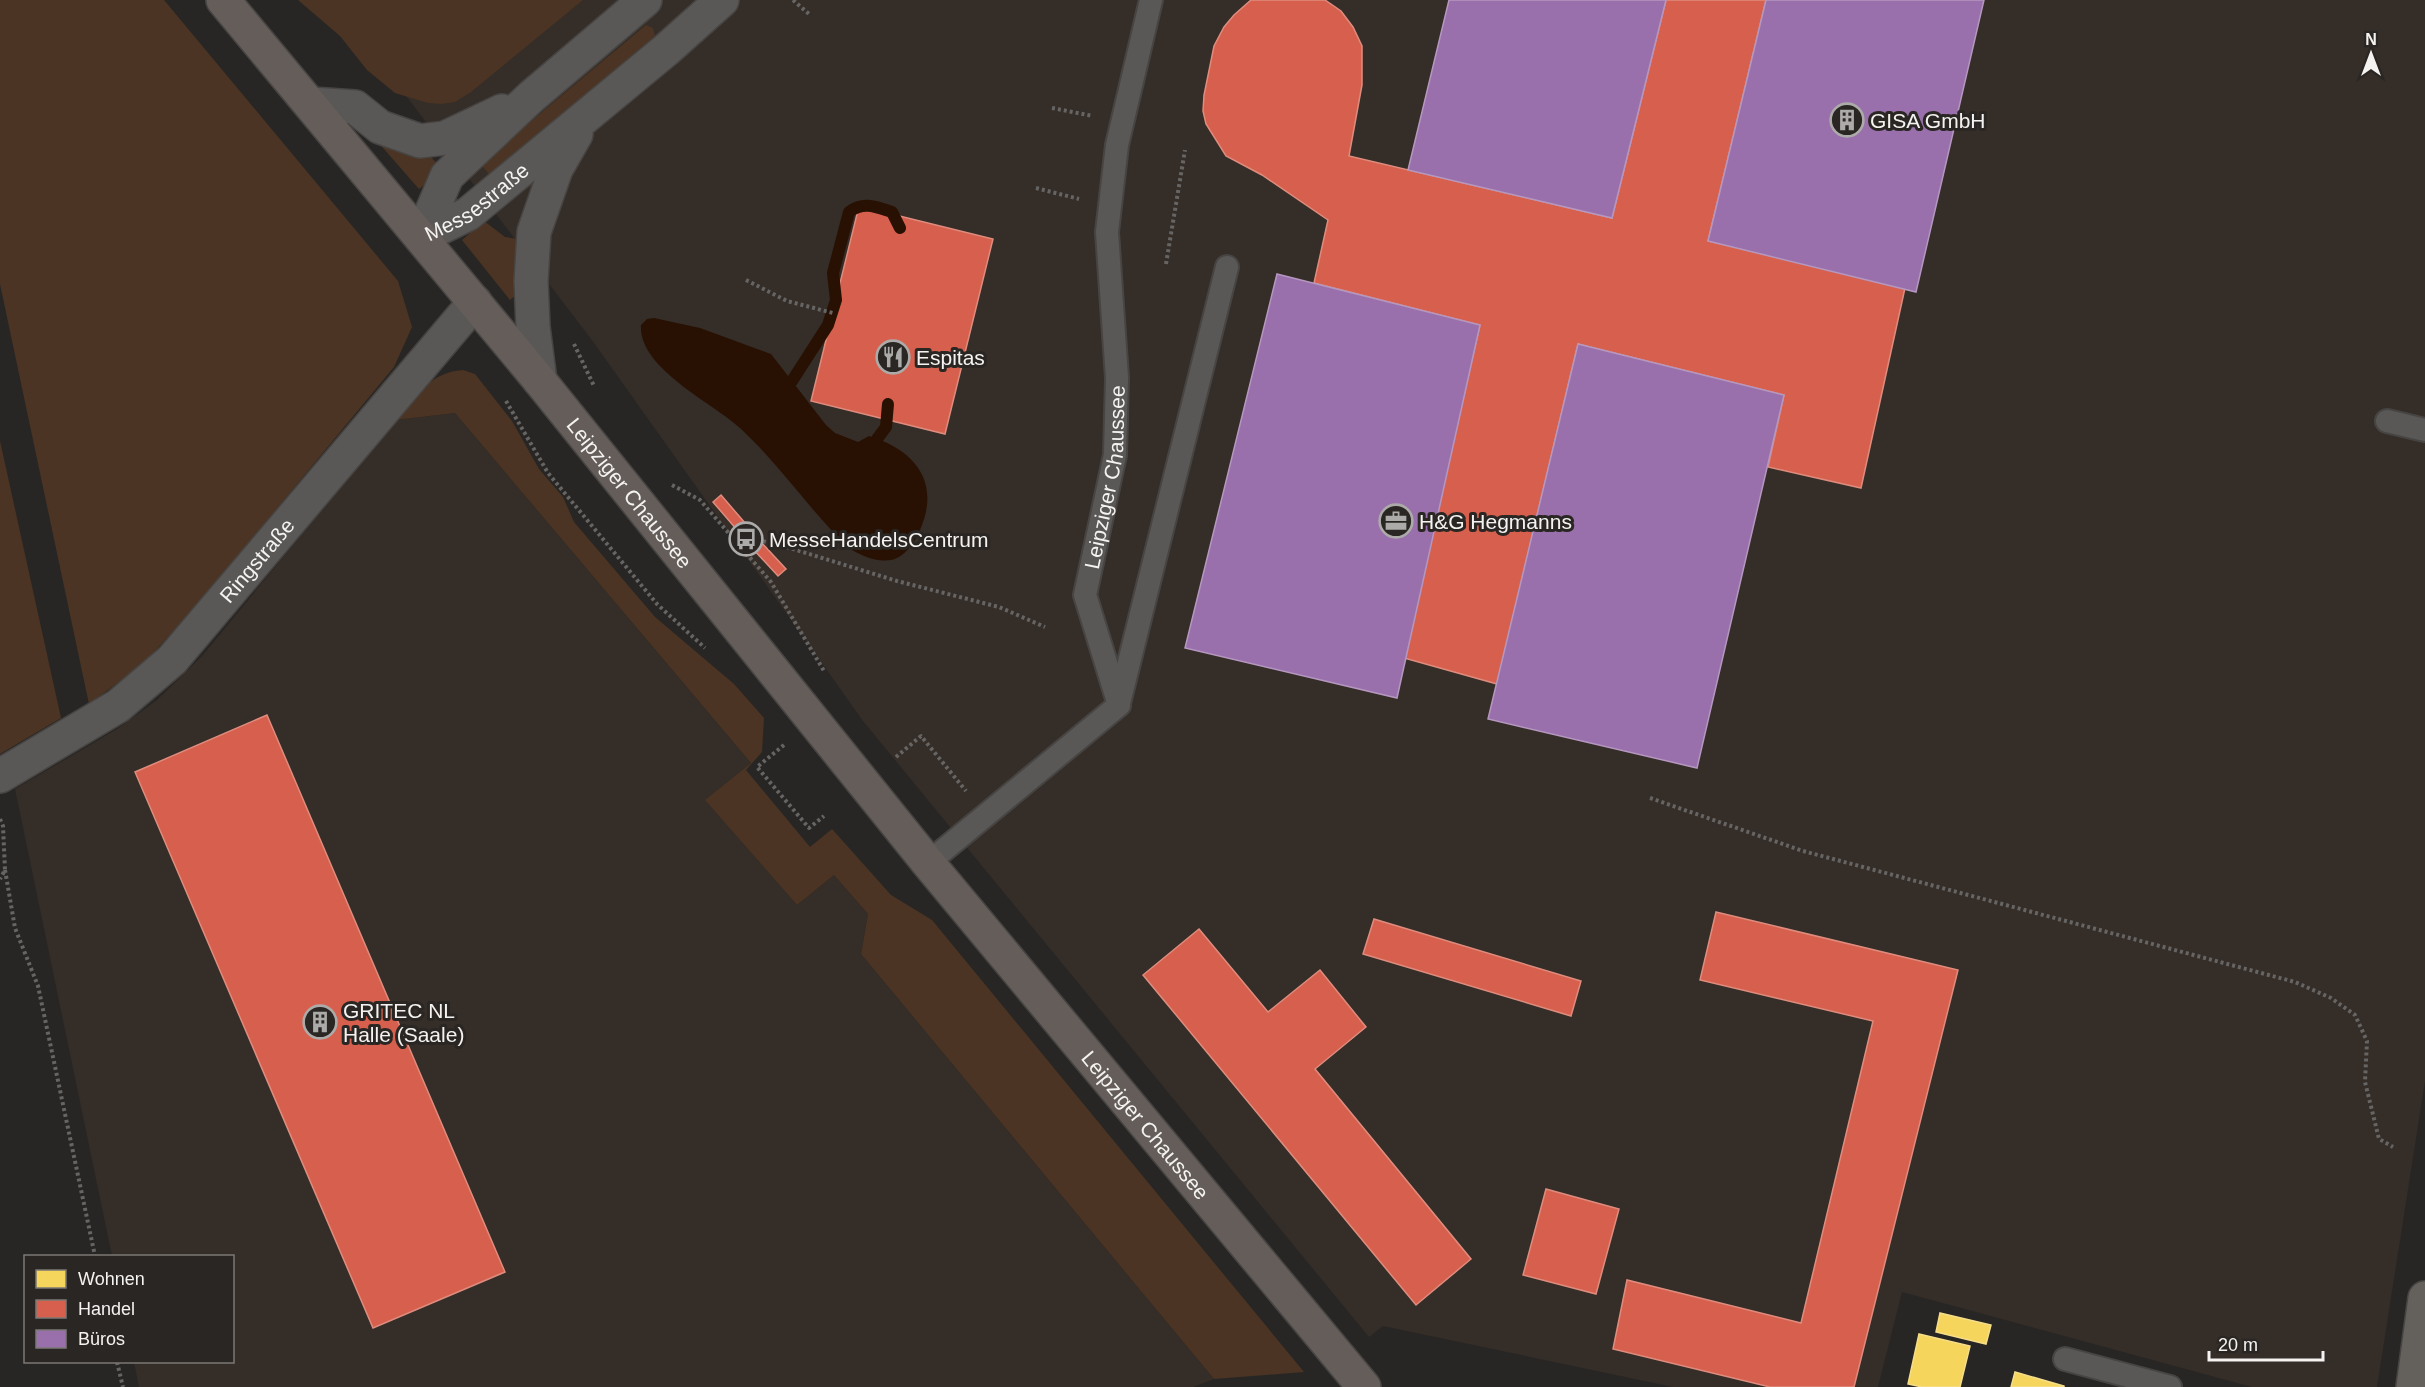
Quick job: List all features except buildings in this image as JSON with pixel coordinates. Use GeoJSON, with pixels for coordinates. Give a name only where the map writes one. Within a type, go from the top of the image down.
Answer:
{"type":"FeatureCollection","features":[{"type":"Feature","properties":{"kind":"main road","name":"Leipziger Chaussee"},"geometry":{"type":"LineString","coordinates":[[223,0],[540,381],[928,863],[1364,1387]]}},
{"type":"Feature","properties":{"kind":"street","name":"Messestraße"},"geometry":{"type":"LineString","coordinates":[[421,237],[447,176],[531,97],[645,0]]}},
{"type":"Feature","properties":{"kind":"street","name":"Messestraße"},"geometry":{"type":"LineString","coordinates":[[421,237],[468,214],[586,117],[722,0]]}},
{"type":"Feature","properties":{"kind":"street","name":"Messestraße"},"geometry":{"type":"LineString","coordinates":[[311,104],[356,107],[380,127],[420,141],[445,138],[531,97]]}},
{"type":"Feature","properties":{"kind":"street","name":"Messestraße"},"geometry":{"type":"LineString","coordinates":[[540,381],[532,327],[531,281],[534,232],[556,169],[586,117]]}},
{"type":"Feature","properties":{"kind":"street","name":"Ringstraße"},"geometry":{"type":"LineString","coordinates":[[0,776],[118,705],[172,660],[475,302]]}},
{"type":"Feature","properties":{"kind":"street"},"geometry":{"type":"LineString","coordinates":[[2413,1387],[2425,1298]]}},
{"type":"Feature","properties":{"kind":"lane","name":"Leipziger Chaussee"},"geometry":{"type":"LineString","coordinates":[[1119,705],[1085,595],[1115,455],[1117,378],[1108,221],[1117,145],[1151,0]]}},
{"type":"Feature","properties":{"kind":"lane"},"geometry":{"type":"LineString","coordinates":[[928,863],[1119,705],[1227,267]]}},
{"type":"Feature","properties":{"kind":"lane"},"geometry":{"type":"LineString","coordinates":[[2387,421],[2425,430]]}},
{"type":"Feature","properties":{"kind":"lane"},"geometry":{"type":"LineString","coordinates":[[2065,1359],[2170,1387]]}},
{"type":"Feature","properties":{"kind":"path"},"geometry":{"type":"LineString","coordinates":[[793,0],[809,14]]}},
{"type":"Feature","properties":{"kind":"path"},"geometry":{"type":"LineString","coordinates":[[1052,108],[1097,117]]}},
{"type":"Feature","properties":{"kind":"path"},"geometry":{"type":"LineString","coordinates":[[1166,264],[1185,150]]}},
{"type":"Feature","properties":{"kind":"path"},"geometry":{"type":"LineString","coordinates":[[1036,189],[1079,199]]}},
{"type":"Feature","properties":{"kind":"path"},"geometry":{"type":"LineString","coordinates":[[746,280],[787,301],[832,313]]}},
{"type":"Feature","properties":{"kind":"path"},"geometry":{"type":"LineString","coordinates":[[571,333],[595,390]]}},
{"type":"Feature","properties":{"kind":"path"},"geometry":{"type":"LineString","coordinates":[[668,483],[700,500],[771,582],[825,674]]}},
{"type":"Feature","properties":{"kind":"path"},"geometry":{"type":"LineString","coordinates":[[741,546],[753,539],[780,545],[897,581],[999,607],[1045,627]]}},
{"type":"Feature","properties":{"kind":"path"},"geometry":{"type":"LineString","coordinates":[[896,757],[921,736],[955,777]]}},
{"type":"Feature","properties":{"kind":"path"},"geometry":{"type":"LineString","coordinates":[[784,745],[757,767],[809,828],[824,816]]}},
{"type":"Feature","properties":{"kind":"path"},"geometry":{"type":"LineString","coordinates":[[958,797],[966,791]]}},
{"type":"Feature","properties":{"kind":"path"},"geometry":{"type":"LineString","coordinates":[[1650,798],[1803,851],[2295,982],[2331,998],[2355,1015],[2367,1041],[2366,1082],[2379,1139],[2393,1147]]}},
{"type":"Feature","properties":{"kind":"path"},"geometry":{"type":"LineString","coordinates":[[0,819],[3,826],[5,870],[15,928],[38,986],[95,1255]]}},
{"type":"Feature","properties":{"kind":"path"},"geometry":{"type":"LineString","coordinates":[[0,879],[5,870]]}},
{"type":"Feature","properties":{"kind":"path"},"geometry":{"type":"LineString","coordinates":[[117,1363],[123,1387]]}},
{"type":"Feature","properties":{"kind":"shaded area"},"geometry":{"type":"Polygon","coordinates":[[[0,0],[164,0],[398,281],[412,327],[394,367],[192,611],[142,665],[89,704],[0,284],[0,0]]]}},
{"type":"Feature","properties":{"kind":"shaded area"},"geometry":{"type":"Polygon","coordinates":[[[298,0],[583,0],[471,92],[455,102],[441,104],[428,103],[395,93],[367,70],[340,36],[298,0]]]}},
{"type":"Feature","properties":{"kind":"shaded area"},"geometry":{"type":"Polygon","coordinates":[[[322,0],[2425,0],[2425,1081],[2377,1387],[2252,1387],[1902,1292],[1878,1387],[1673,1387],[1383,1326],[1369,1337],[863,721],[594,343],[407,97],[322,0]]]}},
{"type":"Feature","properties":{"kind":"shaded area"},"geometry":{"type":"Polygon","coordinates":[[[646,25],[653,28],[655,36],[490,175],[480,164],[646,25]]]}},
{"type":"Feature","properties":{"kind":"shaded area"},"geometry":{"type":"Polygon","coordinates":[[[377,141],[403,152],[430,156],[443,170],[419,189],[377,141]]]}},
{"type":"Feature","properties":{"kind":"shaded area"},"geometry":{"type":"Polygon","coordinates":[[[484,221],[505,237],[517,239],[515,279],[517,294],[510,300],[462,240],[484,221]]]}},
{"type":"Feature","properties":{"kind":"shaded area"},"geometry":{"type":"Polygon","coordinates":[[[654,318],[700,328],[771,354],[826,425],[835,433],[858,442],[869,436],[885,442],[911,459],[920,470],[927,497],[926,513],[920,530],[908,549],[901,556],[885,561],[866,557],[849,548],[755,442],[728,418],[679,383],[651,356],[643,341],[641,325],[647,319],[654,318]]]}},
{"type":"Feature","properties":{"kind":"shaded area"},"geometry":{"type":"Polygon","coordinates":[[[463,370],[475,374],[512,421],[539,469],[563,497],[574,522],[655,617],[734,684],[764,718],[762,752],[746,770],[810,847],[832,829],[891,895],[932,920],[1304,1372],[1214,1379],[861,954],[868,914],[834,875],[797,905],[705,800],[751,763],[455,413],[395,420],[432,381],[441,375],[463,370]]]}},
{"type":"Feature","properties":{"kind":"shaded area"},"geometry":{"type":"Polygon","coordinates":[[[455,413],[751,763],[706,800],[797,905],[834,875],[868,914],[861,954],[1214,1379],[1193,1387],[139,1387],[134,1363],[234,1363],[234,1255],[112,1255],[15,789],[117,729],[157,700],[203,655],[395,420],[455,413]]]}},
{"type":"Feature","properties":{"kind":"shaded area"},"geometry":{"type":"Polygon","coordinates":[[[0,441],[61,718],[0,754],[0,441]]]}},
{"type":"Feature","properties":{"kind":"waterway"},"geometry":{"type":"LineString","coordinates":[[792,381],[828,325],[836,300],[833,273],[849,212],[865,206],[881,208],[892,212],[900,228]]}},
{"type":"Feature","properties":{"kind":"waterway"},"geometry":{"type":"LineString","coordinates":[[877,439],[886,427],[888,404]]}},
{"type":"Feature","properties":{"kind":"place","name":"GISA GmbH"},"geometry":{"type":"Point","coordinates":[1847,120]}},
{"type":"Feature","properties":{"kind":"place","name":"Espitas"},"geometry":{"type":"Point","coordinates":[893,357]}},
{"type":"Feature","properties":{"kind":"place","name":"H&G Hegmanns"},"geometry":{"type":"Point","coordinates":[1396,521]}},
{"type":"Feature","properties":{"kind":"place","name":"MesseHandelsCentrum"},"geometry":{"type":"Point","coordinates":[746,539]}},
{"type":"Feature","properties":{"kind":"place","name":"GRITEC NL Halle (Saale)"},"geometry":{"type":"Point","coordinates":[320,1022]}}]}
